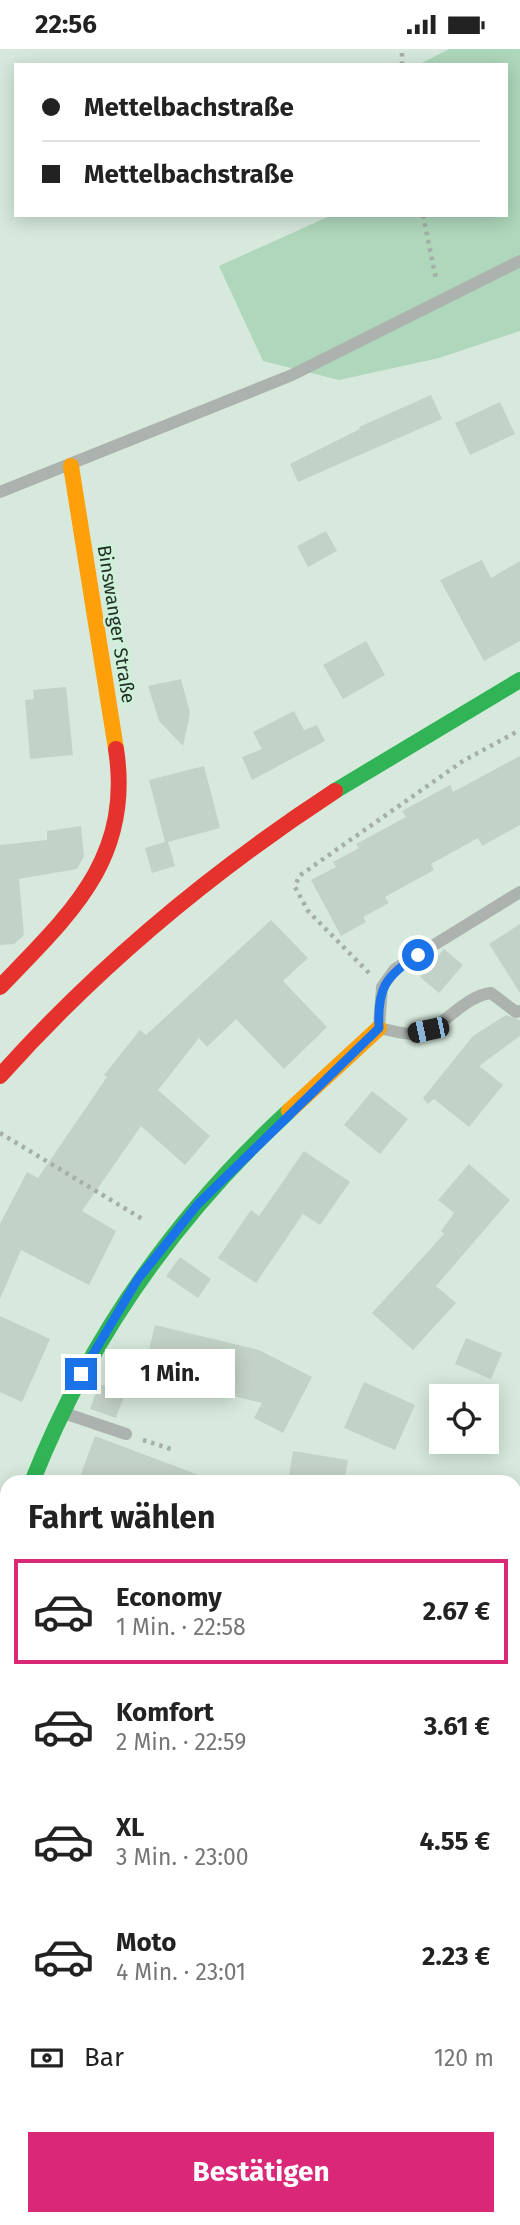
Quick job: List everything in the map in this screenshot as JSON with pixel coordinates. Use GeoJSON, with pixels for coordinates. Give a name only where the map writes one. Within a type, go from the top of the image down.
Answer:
{"type":"FeatureCollection","features":[{"type":"Feature","properties":{"kind":"street","name":"Binswanger Straße"},"geometry":{"type":"LineString","coordinates":[[0,987],[67,916],[97,879],[107,860],[118,820],[120,777],[71,466]]}},
{"type":"Feature","properties":{"kind":"street"},"geometry":{"type":"LineString","coordinates":[[0,1076],[78,991],[165,917],[264,839],[365,770],[520,680]]}},
{"type":"Feature","properties":{"kind":"street"},"geometry":{"type":"LineString","coordinates":[[36,1475],[61,1412],[102,1335],[138,1279],[198,1204],[379,1028]]}},
{"type":"Feature","properties":{"kind":"lane"},"geometry":{"type":"LineString","coordinates":[[0,492],[71,466],[292,375],[520,261]]}},
{"type":"Feature","properties":{"kind":"lane"},"geometry":{"type":"LineString","coordinates":[[520,892],[396,969],[382,987],[379,1028],[412,1034],[428,1030],[476,995],[491,993],[516,1012],[520,1011]]}},
{"type":"Feature","properties":{"kind":"lane"},"geometry":{"type":"LineString","coordinates":[[61,1412],[126,1434]]}},
{"type":"Feature","properties":{"kind":"path"},"geometry":{"type":"LineString","coordinates":[[422,217],[440,300]]}},
{"type":"Feature","properties":{"kind":"path"},"geometry":{"type":"LineString","coordinates":[[382,987],[308,911],[295,887],[299,876],[463,761],[520,730]]}},
{"type":"Feature","properties":{"kind":"path"},"geometry":{"type":"LineString","coordinates":[[0,1133],[172,1237]]}},
{"type":"Feature","properties":{"kind":"path"},"geometry":{"type":"LineString","coordinates":[[126,1434],[174,1450]]}},
{"type":"Feature","properties":{"kind":"green space"},"geometry":{"type":"Polygon","coordinates":[[[449,49],[520,49],[520,331],[439,358],[339,380],[263,361],[219,266],[328,217],[508,217],[508,63],[422,63],[449,49]]]}},
{"type":"Feature","properties":{"kind":"building"},"geometry":{"type":"Polygon","coordinates":[[[431,395],[442,419],[298,482],[290,464],[360,429],[359,427],[431,395]]]}},
{"type":"Feature","properties":{"kind":"building"},"geometry":{"type":"Polygon","coordinates":[[[500,402],[515,434],[470,455],[455,423],[500,402]]]}},
{"type":"Feature","properties":{"kind":"building"},"geometry":{"type":"Polygon","coordinates":[[[326,531],[337,551],[308,567],[297,546],[326,531]]]}},
{"type":"Feature","properties":{"kind":"building"},"geometry":{"type":"Polygon","coordinates":[[[482,560],[491,578],[520,561],[520,641],[484,661],[440,580],[482,560]]]}},
{"type":"Feature","properties":{"kind":"building"},"geometry":{"type":"Polygon","coordinates":[[[366,641],[385,675],[343,699],[323,665],[366,641]]]}},
{"type":"Feature","properties":{"kind":"building"},"geometry":{"type":"Polygon","coordinates":[[[181,679],[190,713],[183,746],[159,721],[148,686],[181,679]]]}},
{"type":"Feature","properties":{"kind":"building"},"geometry":{"type":"Polygon","coordinates":[[[66,687],[73,755],[30,759],[25,700],[34,699],[33,690],[66,687]]]}},
{"type":"Feature","properties":{"kind":"building"},"geometry":{"type":"Polygon","coordinates":[[[294,711],[304,730],[317,725],[325,741],[252,780],[242,757],[262,749],[253,732],[294,711]]]}},
{"type":"Feature","properties":{"kind":"building"},"geometry":{"type":"Polygon","coordinates":[[[520,756],[520,825],[482,846],[478,838],[431,864],[434,870],[385,897],[389,903],[363,917],[366,922],[341,936],[311,880],[336,867],[333,862],[359,848],[356,844],[406,817],[402,811],[450,785],[453,792],[520,756]]]}},
{"type":"Feature","properties":{"kind":"building"},"geometry":{"type":"Polygon","coordinates":[[[204,766],[220,828],[168,842],[175,866],[152,873],[145,848],[165,842],[149,780],[204,766]]]}},
{"type":"Feature","properties":{"kind":"building"},"geometry":{"type":"Polygon","coordinates":[[[81,826],[84,856],[77,869],[19,879],[24,935],[14,944],[0,945],[0,845],[47,840],[47,831],[81,826]]]}},
{"type":"Feature","properties":{"kind":"building"},"geometry":{"type":"Polygon","coordinates":[[[271,920],[308,958],[283,981],[327,1027],[284,1069],[236,1019],[207,1047],[199,1038],[158,1090],[210,1136],[185,1165],[141,1126],[82,1211],[116,1231],[89,1285],[21,1250],[0,1299],[0,1224],[27,1172],[38,1178],[107,1077],[104,1075],[140,1030],[146,1035],[271,920]]]}},
{"type":"Feature","properties":{"kind":"building"},"geometry":{"type":"Polygon","coordinates":[[[520,924],[520,993],[489,944],[520,924]]]}},
{"type":"Feature","properties":{"kind":"building"},"geometry":{"type":"Polygon","coordinates":[[[444,949],[463,965],[439,993],[420,977],[444,949]]]}},
{"type":"Feature","properties":{"kind":"building"},"geometry":{"type":"Polygon","coordinates":[[[506,1015],[520,1020],[520,1036],[479,1066],[503,1085],[469,1127],[434,1099],[428,1104],[423,1098],[473,1036],[506,1015]]]}},
{"type":"Feature","properties":{"kind":"building"},"geometry":{"type":"Polygon","coordinates":[[[372,1091],[408,1119],[380,1154],[344,1125],[372,1091]]]}},
{"type":"Feature","properties":{"kind":"building"},"geometry":{"type":"Polygon","coordinates":[[[304,1151],[350,1182],[320,1225],[303,1214],[256,1283],[218,1258],[251,1210],[259,1216],[304,1151]]]}},
{"type":"Feature","properties":{"kind":"building"},"geometry":{"type":"Polygon","coordinates":[[[469,1164],[510,1200],[436,1286],[456,1303],[413,1350],[372,1313],[444,1234],[441,1231],[454,1213],[438,1200],[469,1164]]]}},
{"type":"Feature","properties":{"kind":"building"},"geometry":{"type":"Polygon","coordinates":[[[180,1257],[211,1279],[198,1298],[166,1276],[180,1257]]]}},
{"type":"Feature","properties":{"kind":"building"},"geometry":{"type":"Polygon","coordinates":[[[0,1316],[50,1339],[22,1402],[0,1392],[0,1316]]]}},
{"type":"Feature","properties":{"kind":"building"},"geometry":{"type":"Polygon","coordinates":[[[155,1325],[259,1350],[312,1377],[283,1433],[254,1418],[262,1403],[143,1374],[155,1325]]]}},
{"type":"Feature","properties":{"kind":"building"},"geometry":{"type":"Polygon","coordinates":[[[466,1338],[502,1353],[491,1379],[455,1364],[466,1338]]]}},
{"type":"Feature","properties":{"kind":"building"},"geometry":{"type":"Polygon","coordinates":[[[364,1382],[415,1405],[395,1450],[344,1428],[364,1382]]]}},
{"type":"Feature","properties":{"kind":"building"},"geometry":{"type":"Polygon","coordinates":[[[99,1384],[125,1393],[116,1418],[90,1409],[99,1384]]]}},
{"type":"Feature","properties":{"kind":"building"},"geometry":{"type":"Polygon","coordinates":[[[95,1436],[199,1475],[81,1475],[95,1436]]]}},
{"type":"Feature","properties":{"kind":"building"},"geometry":{"type":"Polygon","coordinates":[[[293,1451],[348,1460],[345,1475],[289,1475],[293,1451]]]}},
{"type":"Feature","properties":{"kind":"traffic: fast"},"geometry":{"type":"LineString","coordinates":[[335,791],[520,680]]}},
{"type":"Feature","properties":{"kind":"traffic: fast"},"geometry":{"type":"LineString","coordinates":[[35,1475],[80,1378],[140,1281],[209,1193],[289,1111]]}},
{"type":"Feature","properties":{"kind":"traffic: slow"},"geometry":{"type":"LineString","coordinates":[[71,466],[116,749]]}},
{"type":"Feature","properties":{"kind":"traffic: slow"},"geometry":{"type":"LineString","coordinates":[[289,1111],[379,1028]]}},
{"type":"Feature","properties":{"kind":"traffic: jam"},"geometry":{"type":"LineString","coordinates":[[0,987],[72,909],[91,882],[105,853],[115,822],[119,788],[116,749]]}},
{"type":"Feature","properties":{"kind":"traffic: jam"},"geometry":{"type":"LineString","coordinates":[[0,1076],[77,996],[158,922],[244,854],[335,791]]}},
{"type":"Feature","properties":{"kind":"route"},"geometry":{"type":"LineString","coordinates":[[81,1374],[138,1279],[198,1204],[379,1028],[378,1010],[382,987],[396,969],[418,955]]}}]}
